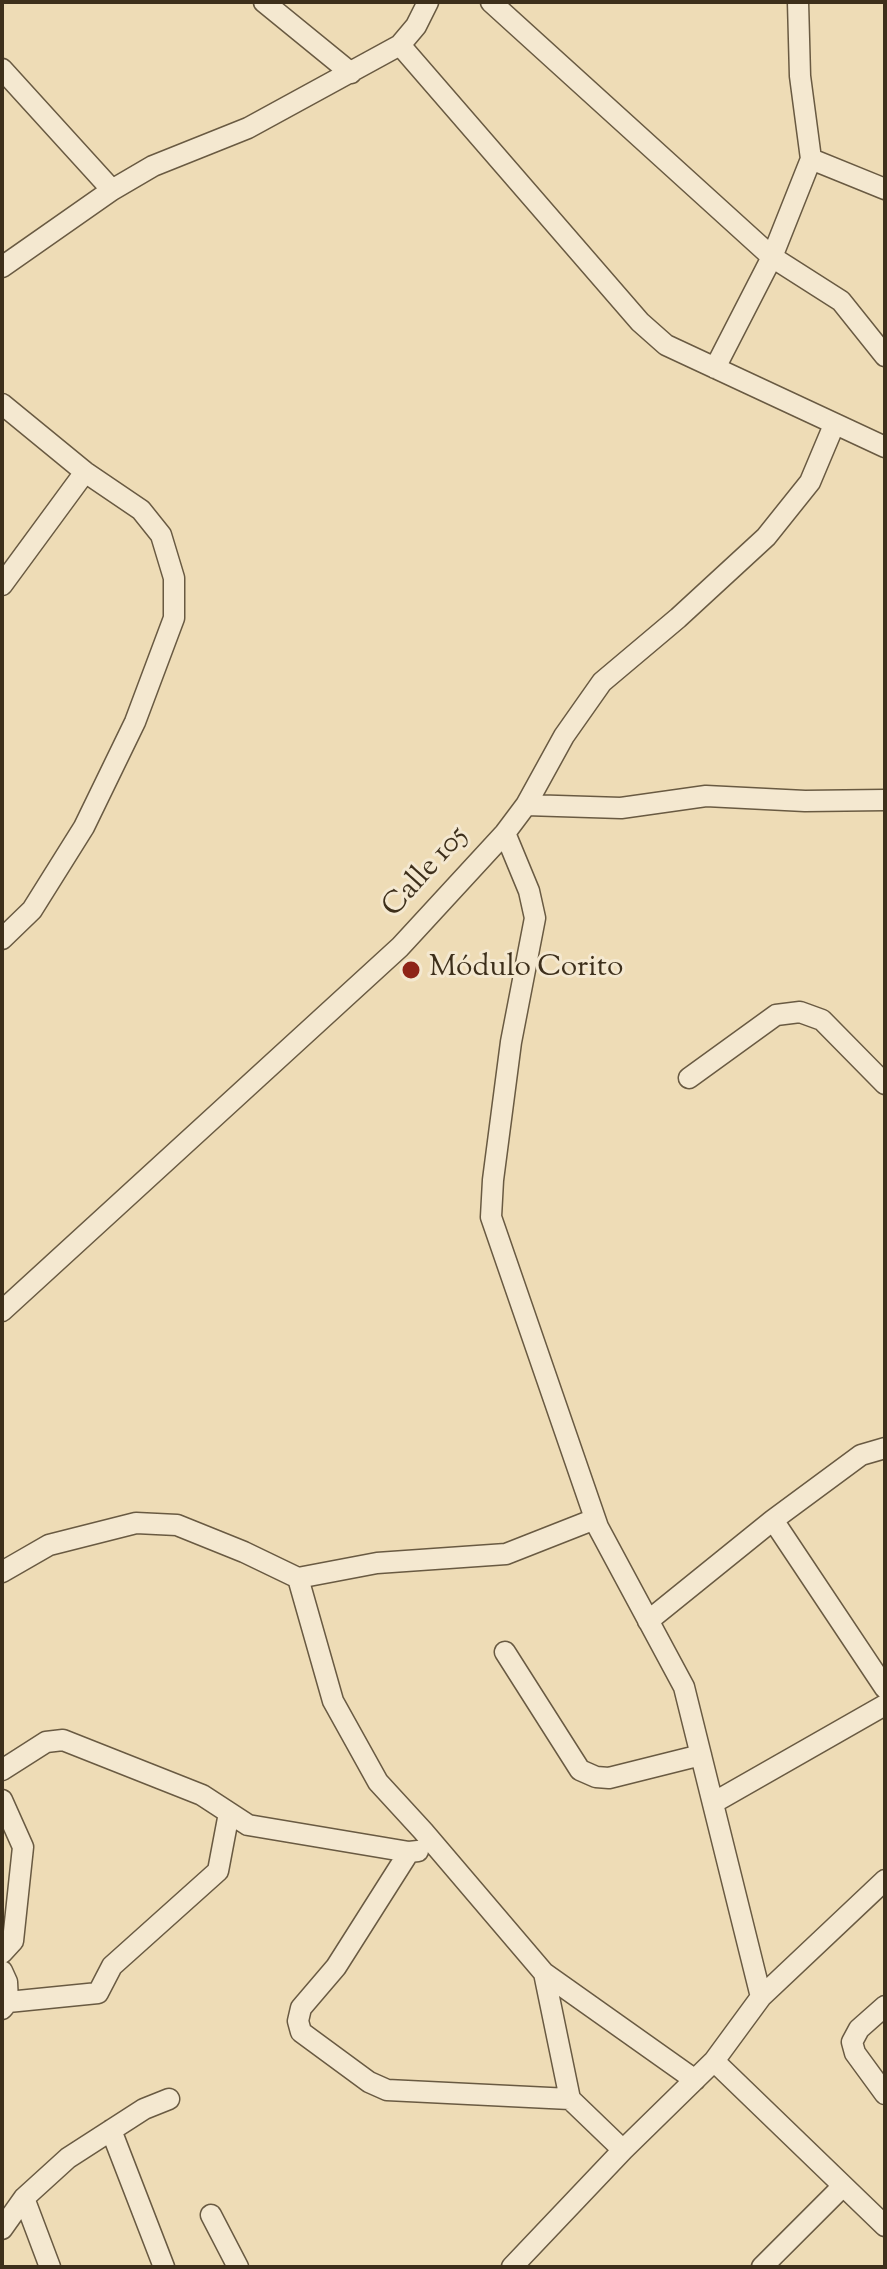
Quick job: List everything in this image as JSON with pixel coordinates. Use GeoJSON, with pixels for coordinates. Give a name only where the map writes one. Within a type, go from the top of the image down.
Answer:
{"type":"FeatureCollection","features":[{"type":"Feature","properties":{"kind":"street"},"geometry":{"type":"LineString","coordinates":[[264,2],[351,73]]}},
{"type":"Feature","properties":{"kind":"street"},"geometry":{"type":"LineString","coordinates":[[2,267],[112,190],[153,166],[248,128],[400,45],[416,26],[428,2]]}},
{"type":"Feature","properties":{"kind":"street"},"geometry":{"type":"LineString","coordinates":[[491,2],[772,257],[841,301],[885,356]]}},
{"type":"Feature","properties":{"kind":"street"},"geometry":{"type":"LineString","coordinates":[[715,368],[772,257],[811,159],[800,76],[798,2]]}},
{"type":"Feature","properties":{"kind":"street"},"geometry":{"type":"LineString","coordinates":[[400,45],[640,322],[666,345],[885,447]]}},
{"type":"Feature","properties":{"kind":"street"},"geometry":{"type":"LineString","coordinates":[[2,69],[112,190]]}},
{"type":"Feature","properties":{"kind":"street"},"geometry":{"type":"LineString","coordinates":[[811,159],[885,189]]}},
{"type":"Feature","properties":{"kind":"street"},"geometry":{"type":"LineString","coordinates":[[2,404],[85,472],[141,510],[161,535],[174,578],[174,618],[135,722],[84,827],[32,910],[2,939]]}},
{"type":"Feature","properties":{"kind":"street","name":"Calle 105"},"geometry":{"type":"LineString","coordinates":[[2,1311],[400,947],[505,833],[526,805],[564,736],[602,682],[766,537],[810,482],[834,425]]}},
{"type":"Feature","properties":{"kind":"street"},"geometry":{"type":"LineString","coordinates":[[2,585],[85,472]]}},
{"type":"Feature","properties":{"kind":"street"},"geometry":{"type":"LineString","coordinates":[[526,805],[621,808],[706,796],[805,801],[885,800]]}},
{"type":"Feature","properties":{"kind":"street"},"geometry":{"type":"LineString","coordinates":[[505,833],[529,891],[535,918],[511,1042],[491,1217],[595,1519],[684,1687],[761,1997]]}},
{"type":"Feature","properties":{"kind":"street"},"geometry":{"type":"LineString","coordinates":[[689,1078],[776,1015],[800,1012],[822,1020],[885,1084]]}},
{"type":"Feature","properties":{"kind":"street"},"geometry":{"type":"LineString","coordinates":[[648,1621],[773,1520],[861,1455],[885,1448]]}},
{"type":"Feature","properties":{"kind":"street"},"geometry":{"type":"LineString","coordinates":[[2,1572],[49,1545],[136,1523],[177,1525],[298,1578],[377,1563],[506,1554],[595,1519]]}},
{"type":"Feature","properties":{"kind":"street"},"geometry":{"type":"LineString","coordinates":[[773,1520],[885,1688]]}},
{"type":"Feature","properties":{"kind":"street"},"geometry":{"type":"LineString","coordinates":[[298,1578],[333,1701],[378,1782],[544,1973],[695,2080]]}},
{"type":"Feature","properties":{"kind":"street"},"geometry":{"type":"LineString","coordinates":[[505,1652],[580,1770],[596,1777],[609,1778],[701,1755]]}},
{"type":"Feature","properties":{"kind":"street"},"geometry":{"type":"LineString","coordinates":[[713,1803],[885,1705]]}},
{"type":"Feature","properties":{"kind":"street"},"geometry":{"type":"LineString","coordinates":[[2,1770],[46,1742],[63,1740],[202,1795],[248,1825],[409,1852],[438,1849]]}},
{"type":"Feature","properties":{"kind":"street"},"geometry":{"type":"LineString","coordinates":[[2,1800],[23,1847],[13,1941],[2,1953]]}},
{"type":"Feature","properties":{"kind":"street"},"geometry":{"type":"LineString","coordinates":[[2,1971],[7,1982],[5,2006],[98,1993],[112,1966],[218,1871],[229,1813]]}},
{"type":"Feature","properties":{"kind":"street"},"geometry":{"type":"LineString","coordinates":[[409,1852],[336,1967],[301,2008],[298,2021],[301,2032],[369,2082],[387,2090],[570,2099]]}},
{"type":"Feature","properties":{"kind":"street"},"geometry":{"type":"LineString","coordinates":[[512,2267],[623,2150],[714,2061],[761,1997],[885,1880]]}},
{"type":"Feature","properties":{"kind":"street"},"geometry":{"type":"LineString","coordinates":[[544,1973],[570,2099],[623,2150]]}},
{"type":"Feature","properties":{"kind":"street"},"geometry":{"type":"LineString","coordinates":[[885,2006],[859,2029],[852,2042],[855,2053],[885,2094]]}},
{"type":"Feature","properties":{"kind":"street"},"geometry":{"type":"LineString","coordinates":[[714,2061],[885,2225]]}},
{"type":"Feature","properties":{"kind":"street"},"geometry":{"type":"LineString","coordinates":[[2,2229],[24,2198],[68,2158],[144,2109],[169,2099]]}},
{"type":"Feature","properties":{"kind":"street"},"geometry":{"type":"LineString","coordinates":[[111,2130],[164,2267]]}},
{"type":"Feature","properties":{"kind":"street"},"geometry":{"type":"LineString","coordinates":[[762,2267],[843,2186]]}},
{"type":"Feature","properties":{"kind":"street"},"geometry":{"type":"LineString","coordinates":[[24,2198],[50,2267]]}},
{"type":"Feature","properties":{"kind":"street"},"geometry":{"type":"LineString","coordinates":[[211,2215],[238,2267]]}},
{"type":"Feature","properties":{"kind":"place","name":"Módulo Corito"},"geometry":{"type":"Point","coordinates":[411,970]}}]}
